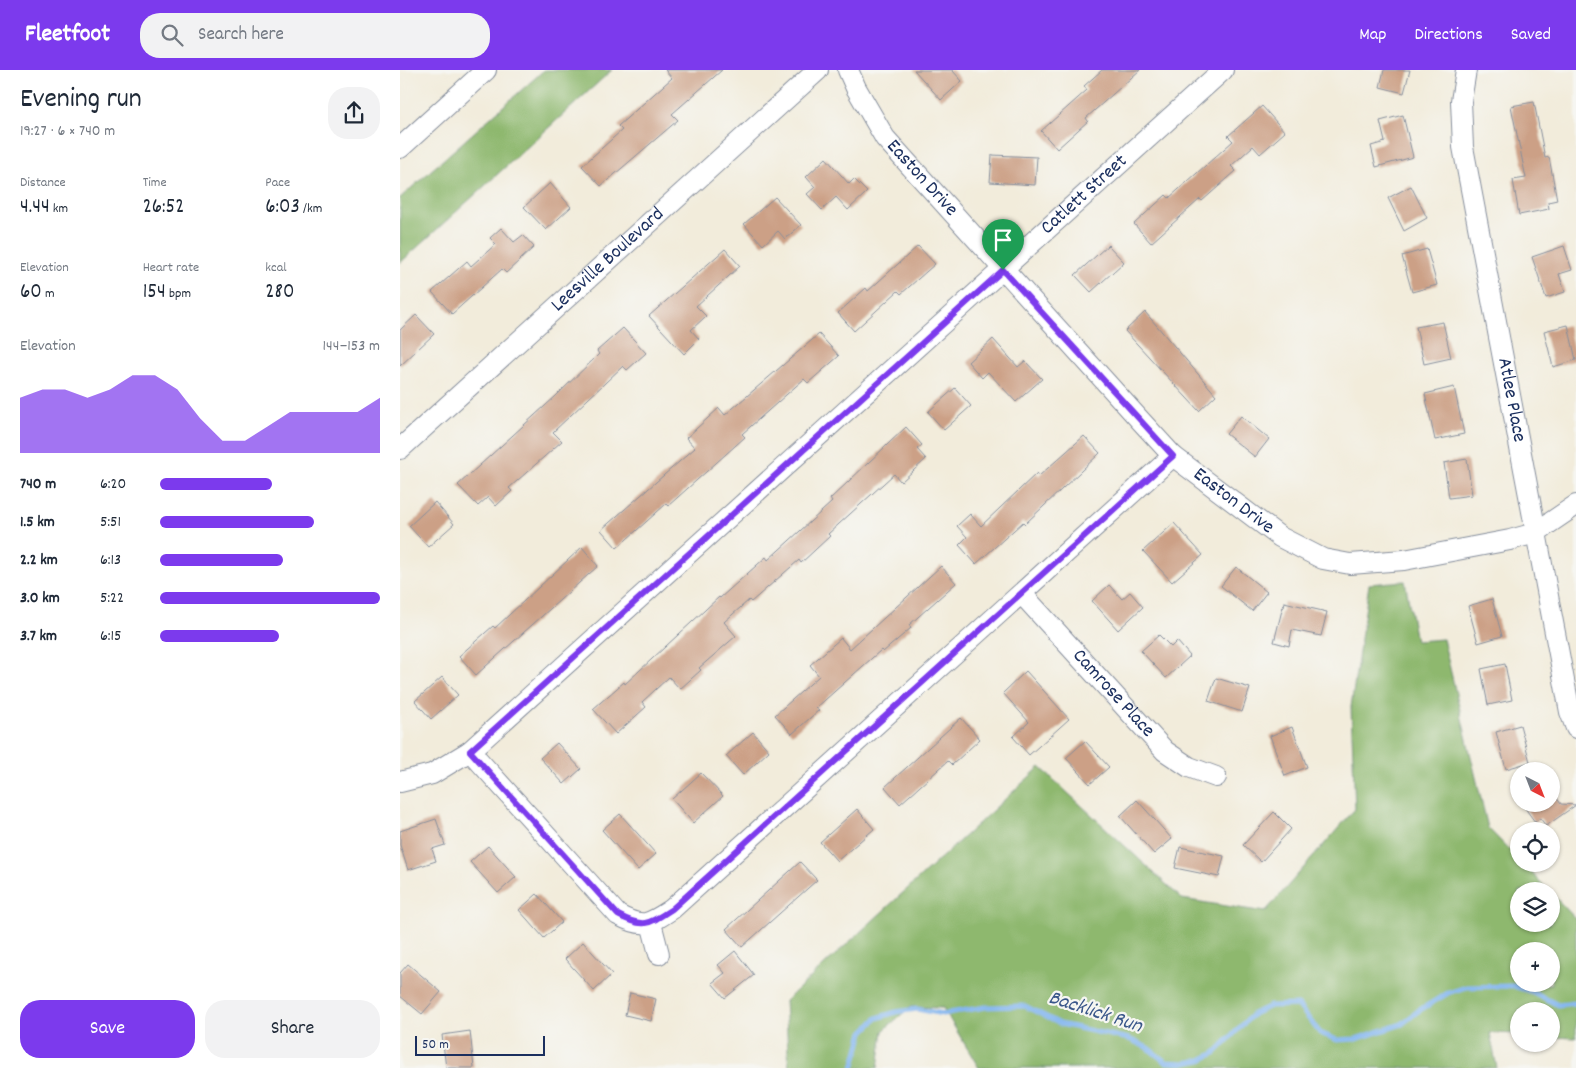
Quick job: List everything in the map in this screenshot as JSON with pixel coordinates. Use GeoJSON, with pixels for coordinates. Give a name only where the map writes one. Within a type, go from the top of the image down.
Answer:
{"type":"FeatureCollection","features":[{"type":"Feature","properties":{"kind":"street"},"geometry":{"type":"LineString","coordinates":[[400,148],[486,70]]}},
{"type":"Feature","properties":{"kind":"street","name":"Leesville Boulevard"},"geometry":{"type":"LineString","coordinates":[[400,450],[818,70]]}},
{"type":"Feature","properties":{"kind":"street","name":"Easton Drive"},"geometry":{"type":"LineString","coordinates":[[848,70],[856,88],[886,138],[1003,270],[1173,456],[1280,537],[1306,552],[1323,558],[1350,564],[1389,562],[1510,540],[1535,533],[1576,505]]}},
{"type":"Feature","properties":{"kind":"street","name":"Catlett Street"},"geometry":{"type":"LineString","coordinates":[[400,782],[432,774],[470,751],[1223,70]]}},
{"type":"Feature","properties":{"kind":"street","name":"Atlee Place"},"geometry":{"type":"LineString","coordinates":[[1466,70],[1461,101],[1463,147],[1535,533],[1570,712],[1576,728]]}},
{"type":"Feature","properties":{"kind":"street"},"geometry":{"type":"LineString","coordinates":[[470,751],[618,915],[641,925],[651,923],[672,909],[1173,456]]}},
{"type":"Feature","properties":{"kind":"street","name":"Camrose Place"},"geometry":{"type":"LineString","coordinates":[[1022,594],[1165,751],[1189,767],[1216,777]]}},
{"type":"Feature","properties":{"kind":"street"},"geometry":{"type":"LineString","coordinates":[[651,923],[658,954]]}},
{"type":"Feature","properties":{"kind":"green space"},"geometry":{"type":"Polygon","coordinates":[[[544,70],[612,70],[400,263],[400,198],[544,70]]]}},
{"type":"Feature","properties":{"kind":"green space"},"geometry":{"type":"Polygon","coordinates":[[[1405,581],[1416,641],[1443,639],[1488,828],[1510,851],[1510,872],[1531,872],[1540,882],[1510,882],[1510,932],[1560,932],[1560,902],[1576,919],[1576,1038],[1560,1037],[1560,1002],[1510,1002],[1510,1034],[1490,1033],[1497,1068],[979,1068],[943,1008],[910,1007],[883,1031],[878,1068],[789,1068],[785,1001],[1040,767],[1182,899],[1265,912],[1355,809],[1351,707],[1369,584],[1405,581]]]}},
{"type":"Feature","properties":{"kind":"building"},"geometry":{"type":"Polygon","coordinates":[[[665,70],[722,70],[672,114],[678,120],[601,186],[582,166],[622,130],[618,126],[672,78],[665,70]]]}},
{"type":"Feature","properties":{"kind":"building"},"geometry":{"type":"Polygon","coordinates":[[[914,70],[952,70],[962,81],[941,100],[914,70]]]}},
{"type":"Feature","properties":{"kind":"building"},"geometry":{"type":"Polygon","coordinates":[[[1102,70],[1140,70],[1086,118],[1088,121],[1057,149],[1041,131],[1087,90],[1084,86],[1102,70]]]}},
{"type":"Feature","properties":{"kind":"building"},"geometry":{"type":"Polygon","coordinates":[[[1384,70],[1410,70],[1404,93],[1380,87],[1384,70]]]}},
{"type":"Feature","properties":{"kind":"building"},"geometry":{"type":"Polygon","coordinates":[[[1534,102],[1545,158],[1549,157],[1557,200],[1548,202],[1549,209],[1519,215],[1513,180],[1526,178],[1511,106],[1534,102]]]}},
{"type":"Feature","properties":{"kind":"building"},"geometry":{"type":"Polygon","coordinates":[[[1262,106],[1285,132],[1260,154],[1253,146],[1231,166],[1236,171],[1202,201],[1200,199],[1151,243],[1134,224],[1166,195],[1169,198],[1233,141],[1228,136],[1262,106]]]}},
{"type":"Feature","properties":{"kind":"building"},"geometry":{"type":"Polygon","coordinates":[[[1403,115],[1413,157],[1376,167],[1371,146],[1385,142],[1380,121],[1403,115]]]}},
{"type":"Feature","properties":{"kind":"building"},"geometry":{"type":"Polygon","coordinates":[[[992,155],[1037,157],[1035,185],[990,182],[992,155]]]}},
{"type":"Feature","properties":{"kind":"building"},"geometry":{"type":"Polygon","coordinates":[[[826,158],[849,184],[854,179],[867,192],[848,210],[836,197],[822,210],[807,194],[815,187],[806,177],[826,158]]]}},
{"type":"Feature","properties":{"kind":"building"},"geometry":{"type":"Polygon","coordinates":[[[550,183],[571,207],[546,230],[524,207],[550,183]]]}},
{"type":"Feature","properties":{"kind":"building"},"geometry":{"type":"Polygon","coordinates":[[[1411,186],[1427,218],[1404,231],[1388,198],[1411,186]]]}},
{"type":"Feature","properties":{"kind":"building"},"geometry":{"type":"Polygon","coordinates":[[[775,197],[801,225],[785,239],[778,231],[763,245],[744,224],[775,197]]]}},
{"type":"Feature","properties":{"kind":"building"},"geometry":{"type":"Polygon","coordinates":[[[501,228],[514,242],[523,235],[534,247],[506,273],[502,269],[452,314],[432,292],[467,261],[471,266],[496,244],[490,238],[501,228]]]}},
{"type":"Feature","properties":{"kind":"building"},"geometry":{"type":"Polygon","coordinates":[[[1108,245],[1124,262],[1091,292],[1075,275],[1108,245]]]}},
{"type":"Feature","properties":{"kind":"building"},"geometry":{"type":"Polygon","coordinates":[[[918,246],[935,264],[901,294],[898,291],[854,331],[838,313],[866,288],[868,291],[918,246]]]}},
{"type":"Feature","properties":{"kind":"building"},"geometry":{"type":"Polygon","coordinates":[[[1564,246],[1572,270],[1559,274],[1565,292],[1546,298],[1532,257],[1564,246]]]}},
{"type":"Feature","properties":{"kind":"building"},"geometry":{"type":"Polygon","coordinates":[[[725,249],[740,266],[696,306],[706,316],[691,330],[699,339],[684,354],[649,316],[725,249]]]}},
{"type":"Feature","properties":{"kind":"building"},"geometry":{"type":"Polygon","coordinates":[[[1427,249],[1437,285],[1412,292],[1402,256],[1427,249]]]}},
{"type":"Feature","properties":{"kind":"building"},"geometry":{"type":"Polygon","coordinates":[[[1145,312],[1216,395],[1199,411],[1125,331],[1145,312]]]}},
{"type":"Feature","properties":{"kind":"building"},"geometry":{"type":"Polygon","coordinates":[[[416,315],[434,334],[400,366],[400,330],[416,315]]]}},
{"type":"Feature","properties":{"kind":"building"},"geometry":{"type":"Polygon","coordinates":[[[1443,322],[1451,358],[1424,364],[1416,327],[1443,322]]]}},
{"type":"Feature","properties":{"kind":"building"},"geometry":{"type":"Polygon","coordinates":[[[1568,325],[1576,360],[1553,367],[1544,331],[1568,325]]]}},
{"type":"Feature","properties":{"kind":"building"},"geometry":{"type":"Polygon","coordinates":[[[623,328],[646,353],[627,370],[623,366],[553,432],[562,441],[509,488],[512,491],[496,506],[488,497],[478,506],[458,485],[556,396],[599,354],[597,351],[623,328]]]}},
{"type":"Feature","properties":{"kind":"building"},"geometry":{"type":"Polygon","coordinates":[[[819,334],[839,356],[808,383],[804,379],[742,434],[745,437],[668,506],[666,504],[617,548],[601,530],[695,448],[686,438],[719,408],[725,415],[819,334]]]}},
{"type":"Feature","properties":{"kind":"building"},"geometry":{"type":"Polygon","coordinates":[[[993,339],[1018,367],[1025,361],[1042,379],[1016,402],[988,372],[982,378],[968,362],[993,339]]]}},
{"type":"Feature","properties":{"kind":"building"},"geometry":{"type":"Polygon","coordinates":[[[1454,387],[1464,434],[1435,440],[1425,394],[1454,387]]]}},
{"type":"Feature","properties":{"kind":"building"},"geometry":{"type":"Polygon","coordinates":[[[955,388],[971,406],[944,430],[928,412],[955,388]]]}},
{"type":"Feature","properties":{"kind":"building"},"geometry":{"type":"Polygon","coordinates":[[[1241,416],[1269,439],[1255,457],[1226,434],[1241,416]]]}},
{"type":"Feature","properties":{"kind":"building"},"geometry":{"type":"Polygon","coordinates":[[[906,427],[922,445],[917,449],[926,459],[901,482],[894,474],[828,534],[830,536],[801,563],[799,560],[751,602],[749,600],[724,622],[736,636],[699,668],[701,670],[680,689],[669,677],[642,702],[646,707],[616,734],[593,709],[624,682],[625,684],[719,597],[766,557],[768,560],[832,502],[830,499],[906,427]]]}},
{"type":"Feature","properties":{"kind":"building"},"geometry":{"type":"Polygon","coordinates":[[[1084,436],[1100,453],[1025,524],[1023,522],[976,564],[959,545],[967,537],[957,526],[970,514],[981,526],[1037,473],[1039,476],[1084,436]]]}},
{"type":"Feature","properties":{"kind":"building"},"geometry":{"type":"Polygon","coordinates":[[[1467,459],[1472,495],[1449,498],[1444,463],[1467,459]]]}},
{"type":"Feature","properties":{"kind":"building"},"geometry":{"type":"Polygon","coordinates":[[[435,502],[454,524],[428,547],[409,526],[435,502]]]}},
{"type":"Feature","properties":{"kind":"building"},"geometry":{"type":"Polygon","coordinates":[[[1174,523],[1203,555],[1172,582],[1143,551],[1174,523]]]}},
{"type":"Feature","properties":{"kind":"building"},"geometry":{"type":"Polygon","coordinates":[[[582,547],[598,566],[476,675],[459,656],[493,626],[495,628],[582,547]]]}},
{"type":"Feature","properties":{"kind":"building"},"geometry":{"type":"Polygon","coordinates":[[[941,566],[956,583],[909,625],[911,628],[883,652],[881,650],[816,708],[819,710],[792,734],[775,715],[819,676],[810,665],[841,638],[850,649],[941,566]]]}},
{"type":"Feature","properties":{"kind":"building"},"geometry":{"type":"Polygon","coordinates":[[[1236,567],[1267,592],[1252,611],[1221,586],[1236,567]]]}},
{"type":"Feature","properties":{"kind":"building"},"geometry":{"type":"Polygon","coordinates":[[[1109,585],[1122,599],[1130,592],[1143,607],[1118,630],[1092,601],[1109,585]]]}},
{"type":"Feature","properties":{"kind":"building"},"geometry":{"type":"Polygon","coordinates":[[[1492,599],[1502,636],[1478,643],[1468,606],[1492,599]]]}},
{"type":"Feature","properties":{"kind":"building"},"geometry":{"type":"Polygon","coordinates":[[[1284,602],[1327,612],[1321,636],[1292,630],[1289,646],[1274,642],[1284,602]]]}},
{"type":"Feature","properties":{"kind":"building"},"geometry":{"type":"Polygon","coordinates":[[[1159,635],[1171,647],[1177,641],[1190,656],[1166,678],[1141,651],[1159,635]]]}},
{"type":"Feature","properties":{"kind":"building"},"geometry":{"type":"Polygon","coordinates":[[[1505,664],[1512,700],[1488,705],[1481,669],[1505,664]]]}},
{"type":"Feature","properties":{"kind":"building"},"geometry":{"type":"Polygon","coordinates":[[[1026,671],[1069,719],[1029,755],[1013,737],[1029,722],[1003,693],[1026,671]]]}},
{"type":"Feature","properties":{"kind":"building"},"geometry":{"type":"Polygon","coordinates":[[[442,677],[458,695],[431,719],[415,701],[442,677]]]}},
{"type":"Feature","properties":{"kind":"building"},"geometry":{"type":"Polygon","coordinates":[[[1216,678],[1250,688],[1242,712],[1208,701],[1216,678]]]}},
{"type":"Feature","properties":{"kind":"building"},"geometry":{"type":"Polygon","coordinates":[[[961,718],[980,739],[952,765],[948,761],[900,804],[885,787],[961,718]]]}},
{"type":"Feature","properties":{"kind":"building"},"geometry":{"type":"Polygon","coordinates":[[[1520,725],[1530,762],[1510,762],[1510,768],[1506,769],[1496,732],[1520,725]]]}},
{"type":"Feature","properties":{"kind":"building"},"geometry":{"type":"Polygon","coordinates":[[[1292,727],[1307,767],[1285,776],[1270,736],[1292,727]]]}},
{"type":"Feature","properties":{"kind":"building"},"geometry":{"type":"Polygon","coordinates":[[[753,732],[769,751],[743,775],[726,756],[753,732]]]}},
{"type":"Feature","properties":{"kind":"building"},"geometry":{"type":"Polygon","coordinates":[[[1085,741],[1109,767],[1090,784],[1066,758],[1085,741]]]}},
{"type":"Feature","properties":{"kind":"building"},"geometry":{"type":"Polygon","coordinates":[[[557,743],[581,769],[564,784],[540,758],[557,743]]]}},
{"type":"Feature","properties":{"kind":"building"},"geometry":{"type":"Polygon","coordinates":[[[701,773],[723,796],[693,823],[672,799],[701,773]]]}},
{"type":"Feature","properties":{"kind":"building"},"geometry":{"type":"Polygon","coordinates":[[[1137,800],[1172,839],[1154,854],[1120,816],[1137,800]]]}},
{"type":"Feature","properties":{"kind":"building"},"geometry":{"type":"Polygon","coordinates":[[[1560,803],[1576,805],[1552,822],[1543,822],[1540,818],[1535,822],[1528,812],[1560,812],[1560,803]]]}},
{"type":"Feature","properties":{"kind":"building"},"geometry":{"type":"Polygon","coordinates":[[[857,809],[874,829],[837,861],[820,842],[857,809]]]}},
{"type":"Feature","properties":{"kind":"building"},"geometry":{"type":"Polygon","coordinates":[[[1274,812],[1291,829],[1261,862],[1243,845],[1274,812]]]}},
{"type":"Feature","properties":{"kind":"building"},"geometry":{"type":"Polygon","coordinates":[[[620,814],[656,854],[638,870],[602,830],[620,814]]]}},
{"type":"Feature","properties":{"kind":"building"},"geometry":{"type":"Polygon","coordinates":[[[436,819],[445,845],[432,849],[436,861],[408,870],[400,845],[400,831],[436,819]]]}},
{"type":"Feature","properties":{"kind":"building"},"geometry":{"type":"Polygon","coordinates":[[[488,846],[516,877],[498,893],[470,862],[488,846]]]}},
{"type":"Feature","properties":{"kind":"building"},"geometry":{"type":"Polygon","coordinates":[[[1180,847],[1224,856],[1219,877],[1175,868],[1180,847]]]}},
{"type":"Feature","properties":{"kind":"building"},"geometry":{"type":"Polygon","coordinates":[[[800,862],[817,880],[742,947],[726,929],[800,862]]]}},
{"type":"Feature","properties":{"kind":"building"},"geometry":{"type":"Polygon","coordinates":[[[537,894],[562,922],[544,938],[519,910],[537,894]]]}},
{"type":"Feature","properties":{"kind":"building"},"geometry":{"type":"Polygon","coordinates":[[[583,942],[612,974],[594,991],[565,959],[583,942]]]}},
{"type":"Feature","properties":{"kind":"building"},"geometry":{"type":"Polygon","coordinates":[[[735,951],[754,975],[725,998],[712,983],[725,973],[718,965],[735,951]]]}},
{"type":"Feature","properties":{"kind":"building"},"geometry":{"type":"Polygon","coordinates":[[[408,964],[441,992],[422,1014],[400,996],[400,973],[408,964]]]}},
{"type":"Feature","properties":{"kind":"building"},"geometry":{"type":"Polygon","coordinates":[[[630,993],[656,999],[651,1021],[625,1015],[630,993]]]}},
{"type":"Feature","properties":{"kind":"building"},"geometry":{"type":"Polygon","coordinates":[[[470,1031],[474,1068],[446,1068],[442,1035],[470,1031]]]}},
{"type":"Feature","properties":{"kind":"waterway","name":"Backlick Run"},"geometry":{"type":"LineString","coordinates":[[853,1068],[863,1032],[877,1018],[896,1012],[917,1009],[943,1014],[986,1007],[1025,1006],[1060,1024],[1129,1039],[1148,1048],[1166,1062],[1185,1063],[1201,1060],[1215,1053],[1253,1014],[1270,1006],[1298,1005],[1320,1033],[1337,1040],[1356,1039],[1402,1024],[1418,1011],[1448,993],[1466,987],[1513,986],[1533,992],[1558,1005],[1576,1003]]}},
{"type":"Feature","properties":{"kind":"route"},"geometry":{"type":"LineString","coordinates":[[1003,270],[1173,456],[672,909],[651,923],[641,925],[618,915],[470,751],[1003,270]]}}]}
